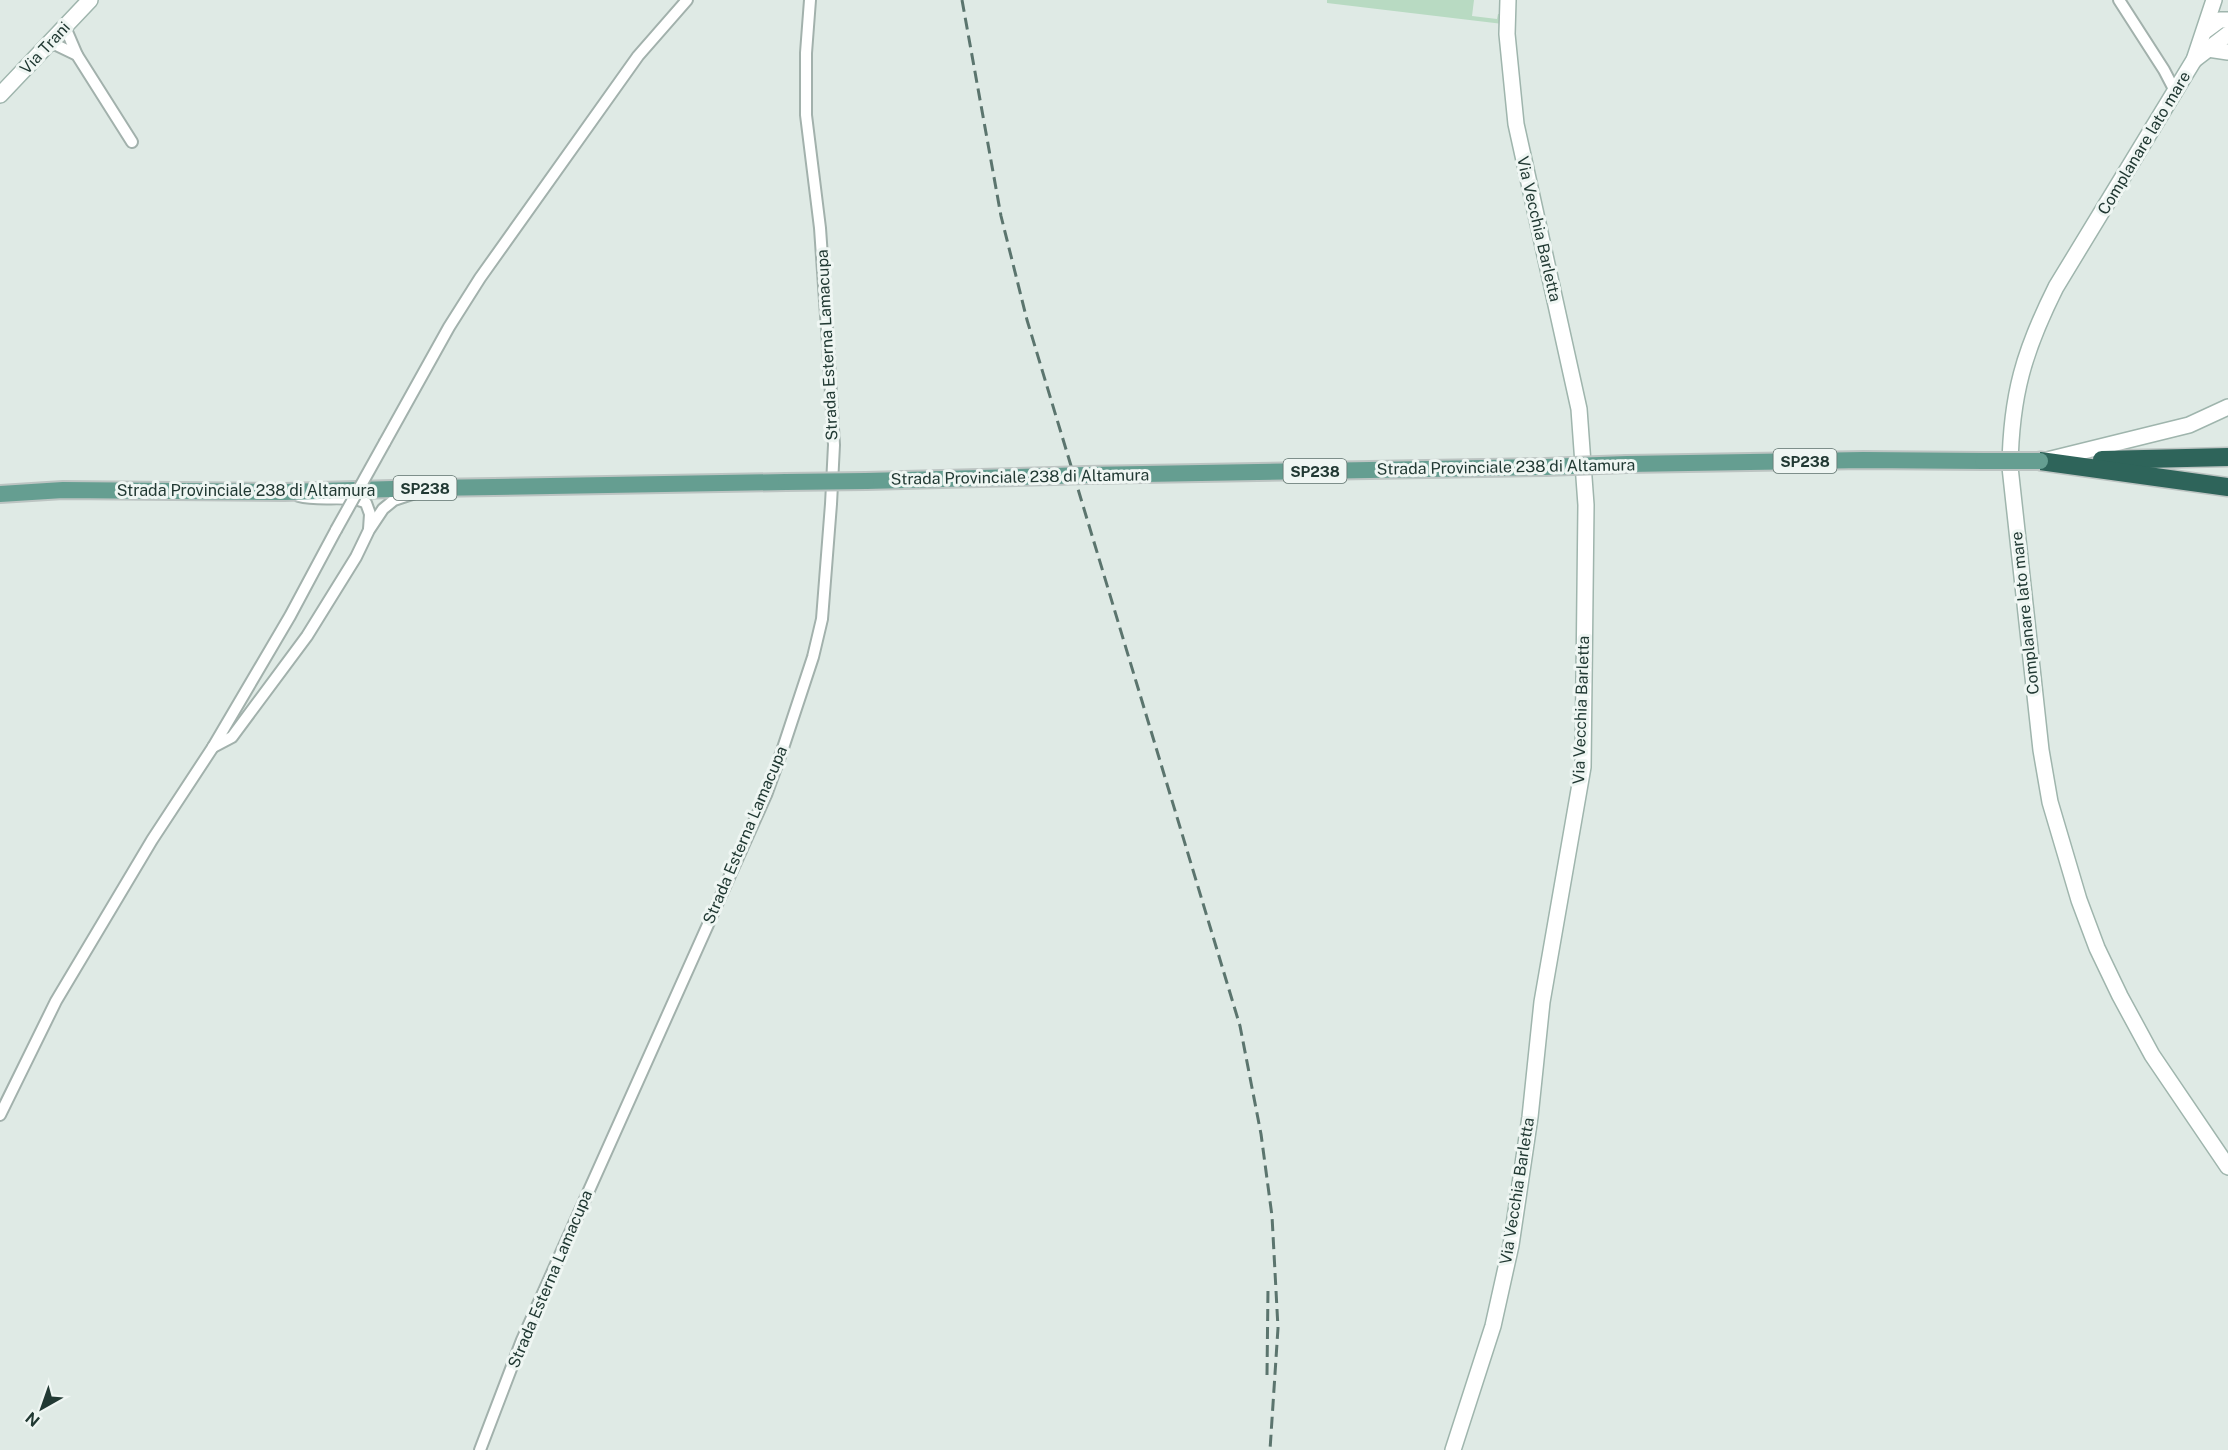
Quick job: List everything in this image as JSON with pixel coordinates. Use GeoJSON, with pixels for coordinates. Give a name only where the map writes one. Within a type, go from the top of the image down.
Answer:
{"type":"FeatureCollection","features":[{"type":"Feature","properties":{"kind":"highway","name":"SP238"},"geometry":{"type":"LineString","coordinates":[[2040,461],[2228,457]]}},
{"type":"Feature","properties":{"kind":"highway"},"geometry":{"type":"LineString","coordinates":[[2040,461],[2228,487]]}},
{"type":"Feature","properties":{"kind":"main road","name":"Strada Provinciale 238 di Altamura"},"geometry":{"type":"LineString","coordinates":[[0,494],[63,490],[284,492],[786,483],[1840,460],[2040,461]]}},
{"type":"Feature","properties":{"kind":"street","name":"Via Trani"},"geometry":{"type":"LineString","coordinates":[[0,96],[90,0]]}},
{"type":"Feature","properties":{"kind":"street"},"geometry":{"type":"LineString","coordinates":[[0,1114],[56,1000],[98,928],[213,747],[290,616],[449,327],[480,278],[638,56],[687,0]]}},
{"type":"Feature","properties":{"kind":"street","name":"Strada Esterna Lamacupa"},"geometry":{"type":"LineString","coordinates":[[480,1450],[522,1340],[766,795],[783,748],[822,620],[834,445],[820,228],[806,115],[806,53],[810,0]]}},
{"type":"Feature","properties":{"kind":"street","name":"Via Vecchia Barletta"},"geometry":{"type":"LineString","coordinates":[[1453,1450],[1493,1326],[1510,1245],[1530,1117],[1542,1002],[1583,767],[1586,505],[1579,409],[1516,124],[1507,34],[1508,0]]}},
{"type":"Feature","properties":{"kind":"street"},"geometry":{"type":"LineString","coordinates":[[2119,0],[2176,93]]}},
{"type":"Feature","properties":{"kind":"street","name":"Complanare lato mare"},"geometry":{"type":"LineString","coordinates":[[2214,0],[2194,60],[2176,93],[2056,287],[2039,320],[2015,393],[2010,431],[2010,467],[2041,750],[2050,802],[2069,871],[2097,948],[2151,1055],[2228,1167]]}},
{"type":"Feature","properties":{"kind":"street"},"geometry":{"type":"LineString","coordinates":[[2205,31],[2220,20],[2228,20]]}},
{"type":"Feature","properties":{"kind":"street"},"geometry":{"type":"LineString","coordinates":[[65,27],[77,55],[132,142]]}},
{"type":"Feature","properties":{"kind":"street"},"geometry":{"type":"LineString","coordinates":[[2194,60],[2228,34]]}},
{"type":"Feature","properties":{"kind":"street"},"geometry":{"type":"LineString","coordinates":[[50,42],[77,55]]}},
{"type":"Feature","properties":{"kind":"street"},"geometry":{"type":"LineString","coordinates":[[2208,49],[2228,52]]}},
{"type":"Feature","properties":{"kind":"street"},"geometry":{"type":"LineString","coordinates":[[2040,461],[2189,425],[2228,407]]}},
{"type":"Feature","properties":{"kind":"street"},"geometry":{"type":"LineString","coordinates":[[213,747],[232,737],[307,636],[383,509],[394,500],[429,488]]}},
{"type":"Feature","properties":{"kind":"street"},"geometry":{"type":"LineString","coordinates":[[284,492],[312,500],[358,498],[366,503],[370,514],[369,530]]}},
{"type":"Feature","properties":{"kind":"green space"},"geometry":{"type":"Polygon","coordinates":[[[1327,0],[1474,0],[1472,16],[1497,19],[1498,14],[1502,14],[1503,24],[1327,3],[1327,0]]]}},
{"type":"Feature","properties":{"kind":"railway"},"geometry":{"type":"LineString","coordinates":[[962,0],[1001,216],[1027,320],[1240,1026],[1261,1134],[1272,1216],[1278,1328],[1270,1450]]}},
{"type":"Feature","properties":{"kind":"railway"},"geometry":{"type":"LineString","coordinates":[[1267,1375],[1268,1288]]}}]}
